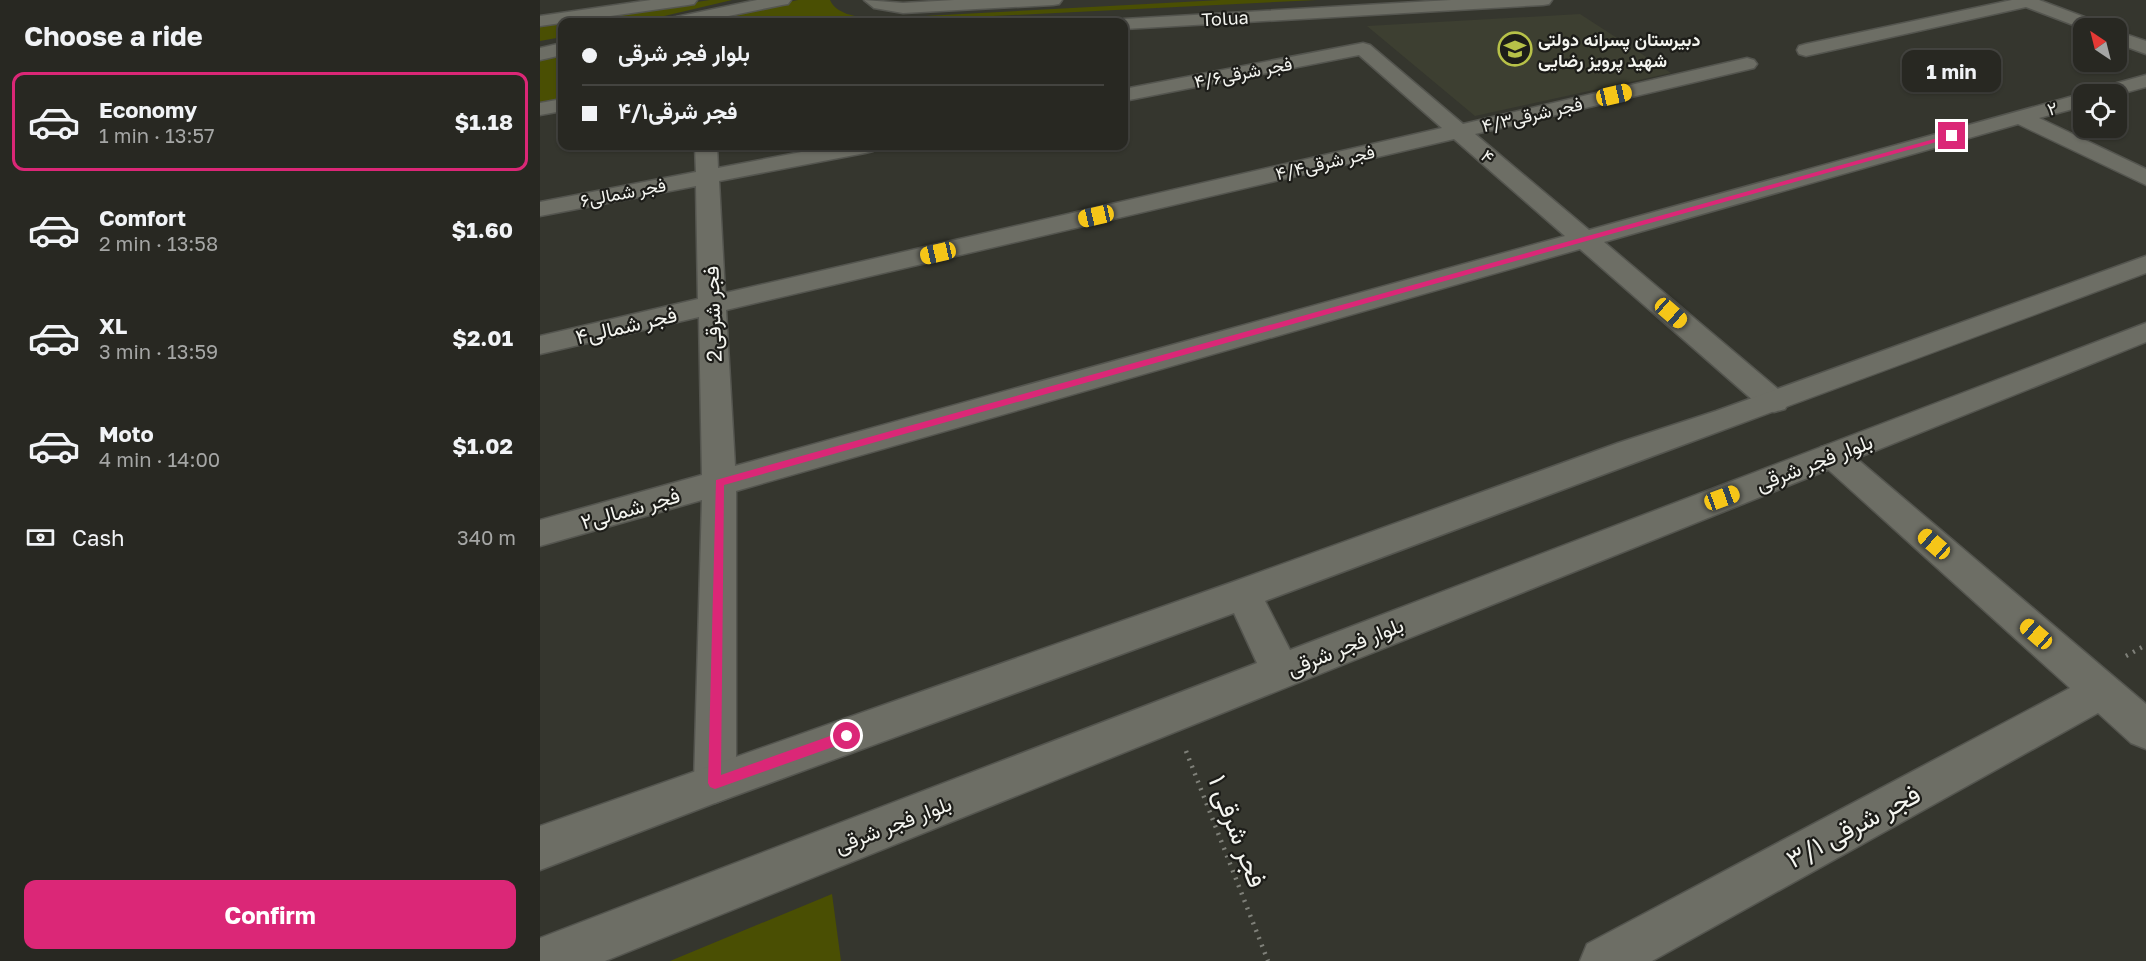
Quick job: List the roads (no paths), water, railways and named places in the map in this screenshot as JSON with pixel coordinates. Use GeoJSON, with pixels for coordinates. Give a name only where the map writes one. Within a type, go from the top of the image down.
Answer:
{"type":"FeatureCollection","features":[{"type":"Feature","properties":{"kind":"street"},"geometry":{"type":"LineString","coordinates":[[561,18],[688,0]]}},
{"type":"Feature","properties":{"kind":"street"},"geometry":{"type":"LineString","coordinates":[[695,18],[782,0]]}},
{"type":"Feature","properties":{"kind":"street"},"geometry":{"type":"LineString","coordinates":[[873,0],[880,4],[903,8],[1053,0]]}},
{"type":"Feature","properties":{"kind":"street","name":"Tolua"},"geometry":{"type":"LineString","coordinates":[[1128,24],[1543,0]]}},
{"type":"Feature","properties":{"kind":"street"},"geometry":{"type":"LineString","coordinates":[[1806,50],[2025,1],[2073,19]]}},
{"type":"Feature","properties":{"kind":"street"},"geometry":{"type":"LineString","coordinates":[[540,21],[558,18]]}},
{"type":"Feature","properties":{"kind":"street"},"geometry":{"type":"LineString","coordinates":[[2127,40],[2146,48]]}},
{"type":"Feature","properties":{"kind":"street","name":"فجر شرقی۴/۶"},"geometry":{"type":"LineString","coordinates":[[1128,94],[1363,49]]}},
{"type":"Feature","properties":{"kind":"street","name":"۴"},"geometry":{"type":"LineString","coordinates":[[1363,49],[1774,402]]}},
{"type":"Feature","properties":{"kind":"street"},"geometry":{"type":"LineString","coordinates":[[541,54],[558,52]]}},
{"type":"Feature","properties":{"kind":"street","name":"فجر شرقی۴/۳"},"geometry":{"type":"LineString","coordinates":[[1458,130],[1747,64]]}},
{"type":"Feature","properties":{"kind":"street"},"geometry":{"type":"LineString","coordinates":[[2127,86],[2146,81]]}},
{"type":"Feature","properties":{"kind":"street","name":"۲"},"geometry":{"type":"LineString","coordinates":[[1585,239],[2073,102]]}},
{"type":"Feature","properties":{"kind":"street"},"geometry":{"type":"LineString","coordinates":[[540,109],[558,106]]}},
{"type":"Feature","properties":{"kind":"street"},"geometry":{"type":"LineString","coordinates":[[2020,117],[2146,178]]}},
{"type":"Feature","properties":{"kind":"street","name":"فجر شرقی۴/۴"},"geometry":{"type":"LineString","coordinates":[[712,305],[1458,130]]}},
{"type":"Feature","properties":{"kind":"street","name":"2فجر شرقی"},"geometry":{"type":"LineString","coordinates":[[706,150],[719,483],[715,783]]}},
{"type":"Feature","properties":{"kind":"street"},"geometry":{"type":"LineString","coordinates":[[707,176],[844,150]]}},
{"type":"Feature","properties":{"kind":"street","name":"فجر شمالی۶"},"geometry":{"type":"LineString","coordinates":[[540,209],[707,176]]}},
{"type":"Feature","properties":{"kind":"street","name":"فجر شمالی۲"},"geometry":{"type":"LineString","coordinates":[[540,533],[1585,239]]}},
{"type":"Feature","properties":{"kind":"street"},"geometry":{"type":"LineString","coordinates":[[540,848],[1243,594],[1629,451],[1774,402],[2146,264]]}},
{"type":"Feature","properties":{"kind":"street","name":"فجر شمالی۴"},"geometry":{"type":"LineString","coordinates":[[540,345],[712,305]]}},
{"type":"Feature","properties":{"kind":"street","name":"بلوار فجر شرقی"},"geometry":{"type":"LineString","coordinates":[[544,961],[2146,332]]}},
{"type":"Feature","properties":{"kind":"street"},"geometry":{"type":"LineString","coordinates":[[1832,455],[2146,730]]}},
{"type":"Feature","properties":{"kind":"street"},"geometry":{"type":"LineString","coordinates":[[1243,594],[1281,672]]}},
{"type":"Feature","properties":{"kind":"street","name":"۳/۱ فجر شرقی"},"geometry":{"type":"LineString","coordinates":[[1604,961],[2102,691]]}},
{"type":"Feature","properties":{"kind":"place","name":"دبیرستان پسرانه دولتی شهید پرویز رضایی"},"geometry":{"type":"Point","coordinates":[1515,49]}}]}
